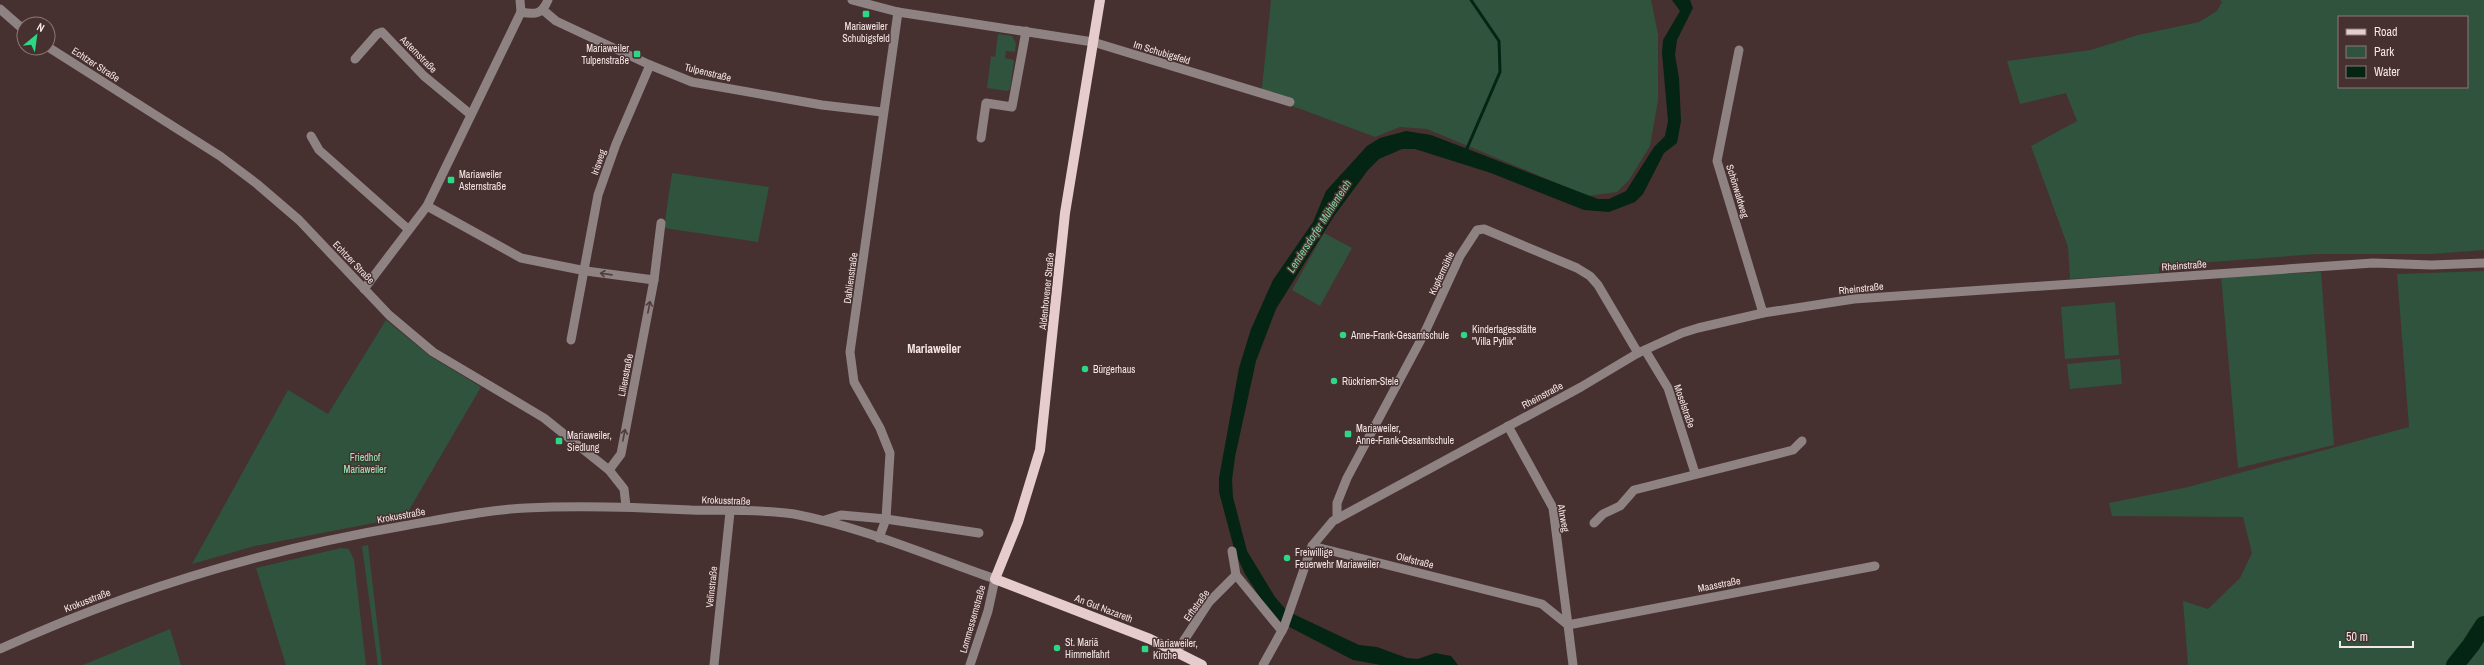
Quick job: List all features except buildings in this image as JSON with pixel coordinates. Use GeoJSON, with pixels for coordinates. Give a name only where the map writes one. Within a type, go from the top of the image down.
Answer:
{"type":"FeatureCollection","features":[{"type":"Feature","properties":{"kind":"main road","name":"Aldenhovener Straße"},"geometry":{"type":"LineString","coordinates":[[995,579],[1018,522],[1040,450],[1065,213],[1100,0]]}},
{"type":"Feature","properties":{"kind":"main road","name":"An Gut Nazareth"},"geometry":{"type":"LineString","coordinates":[[995,579],[1177,651],[1202,665]]}},
{"type":"Feature","properties":{"kind":"street"},"geometry":{"type":"LineString","coordinates":[[364,289],[408,229],[427,206],[470,114],[521,12],[520,0]]}},
{"type":"Feature","properties":{"kind":"street"},"geometry":{"type":"LineString","coordinates":[[521,12],[534,15],[543,10],[548,0]]}},
{"type":"Feature","properties":{"kind":"street","name":"Im Schubigsfeld"},"geometry":{"type":"LineString","coordinates":[[852,0],[898,12],[1093,42],[1290,102]]}},
{"type":"Feature","properties":{"kind":"street"},"geometry":{"type":"LineString","coordinates":[[0,9],[16,23]]}},
{"type":"Feature","properties":{"kind":"street","name":"Tulpenstraße"},"geometry":{"type":"LineString","coordinates":[[543,10],[556,21],[650,65],[692,82],[822,105],[882,112]]}},
{"type":"Feature","properties":{"kind":"street","name":"Dahlienstraße"},"geometry":{"type":"LineString","coordinates":[[879,538],[886,519],[890,453],[880,428],[854,382],[850,352],[882,112],[898,12]]}},
{"type":"Feature","properties":{"kind":"street"},"geometry":{"type":"LineString","coordinates":[[981,138],[986,103],[1012,107],[1014,103],[1026,31]]}},
{"type":"Feature","properties":{"kind":"street","name":"Asternstraße"},"geometry":{"type":"LineString","coordinates":[[355,59],[377,34],[382,32],[424,76],[470,114]]}},
{"type":"Feature","properties":{"kind":"street","name":"Schönwaldweg"},"geometry":{"type":"LineString","coordinates":[[1739,50],[1717,161],[1763,313]]}},
{"type":"Feature","properties":{"kind":"street","name":"Echtzer Straße"},"geometry":{"type":"LineString","coordinates":[[56,52],[227,161],[299,220],[389,315],[434,352],[544,418],[609,470],[624,489],[626,506]]}},
{"type":"Feature","properties":{"kind":"street","name":"Irisweg"},"geometry":{"type":"LineString","coordinates":[[586,271],[598,195],[616,144],[650,65]]}},
{"type":"Feature","properties":{"kind":"street"},"geometry":{"type":"LineString","coordinates":[[311,136],[319,150],[408,229]]}},
{"type":"Feature","properties":{"kind":"street"},"geometry":{"type":"LineString","coordinates":[[427,206],[521,258],[586,271],[654,280]]}},
{"type":"Feature","properties":{"kind":"street","name":"Lilienstraße"},"geometry":{"type":"LineString","coordinates":[[609,470],[621,454],[654,280],[661,223]]}},
{"type":"Feature","properties":{"kind":"street","name":"Kupfermühle"},"geometry":{"type":"LineString","coordinates":[[1337,519],[1337,503],[1347,478],[1424,334],[1460,256],[1477,230],[1484,229],[1577,268],[1590,276],[1598,285],[1642,351]]}},
{"type":"Feature","properties":{"kind":"street","name":"Rheinstraße"},"geometry":{"type":"LineString","coordinates":[[1312,546],[1324,530],[1337,519],[1642,351],[1682,333],[1763,313],[1854,299],[2083,282],[2373,263],[2432,265],[2484,263]]}},
{"type":"Feature","properties":{"kind":"street"},"geometry":{"type":"LineString","coordinates":[[571,340],[580,288],[586,271]]}},
{"type":"Feature","properties":{"kind":"street","name":"Moselstraße"},"geometry":{"type":"LineString","coordinates":[[1642,351],[1668,388],[1695,473]]}},
{"type":"Feature","properties":{"kind":"street","name":"Ahrweg"},"geometry":{"type":"LineString","coordinates":[[1508,426],[1553,508],[1568,625]]}},
{"type":"Feature","properties":{"kind":"street"},"geometry":{"type":"LineString","coordinates":[[1594,523],[1602,514],[1620,506],[1634,490],[1695,473],[1793,450],[1802,441]]}},
{"type":"Feature","properties":{"kind":"street","name":"Krokusstraße"},"geometry":{"type":"LineString","coordinates":[[0,649],[45,628],[172,581],[257,556],[326,540],[474,514],[524,508],[626,506],[730,512],[790,513],[824,521],[879,538],[995,579]]}},
{"type":"Feature","properties":{"kind":"street","name":"Velinstraße"},"geometry":{"type":"LineString","coordinates":[[714,665],[730,512]]}},
{"type":"Feature","properties":{"kind":"street"},"geometry":{"type":"LineString","coordinates":[[824,521],[841,515],[886,519],[979,533]]}},
{"type":"Feature","properties":{"kind":"street"},"geometry":{"type":"LineString","coordinates":[[1263,665],[1283,629],[1291,610],[1312,546]]}},
{"type":"Feature","properties":{"kind":"street","name":"Olefstraße"},"geometry":{"type":"LineString","coordinates":[[1312,546],[1542,604],[1568,625]]}},
{"type":"Feature","properties":{"kind":"street"},"geometry":{"type":"LineString","coordinates":[[1232,551],[1236,575],[1283,629]]}},
{"type":"Feature","properties":{"kind":"street","name":"Maasstraße"},"geometry":{"type":"LineString","coordinates":[[1568,625],[1875,566]]}},
{"type":"Feature","properties":{"kind":"street","name":"Erftstraße"},"geometry":{"type":"LineString","coordinates":[[1177,651],[1209,602],[1236,575]]}},
{"type":"Feature","properties":{"kind":"street","name":"Lommessemstraße"},"geometry":{"type":"LineString","coordinates":[[970,665],[988,611],[995,579]]}},
{"type":"Feature","properties":{"kind":"street"},"geometry":{"type":"LineString","coordinates":[[1568,625],[1573,665]]}},
{"type":"Feature","properties":{"kind":"green space"},"geometry":{"type":"Polygon","coordinates":[[[1271,0],[1651,0],[1658,34],[1658,100],[1650,146],[1629,180],[1617,192],[1588,196],[1427,129],[1400,127],[1375,137],[1298,108],[1261,97],[1271,0]]]}},
{"type":"Feature","properties":{"kind":"green space"},"geometry":{"type":"Polygon","coordinates":[[[2220,0],[2484,0],[2484,250],[2432,254],[2317,254],[2159,266],[2159,273],[2070,279],[2068,247],[2031,146],[2077,121],[2066,93],[2020,104],[2007,61],[2091,50],[2138,35],[2199,22],[2217,11],[2222,2],[2220,0]]]}},
{"type":"Feature","properties":{"kind":"green space"},"geometry":{"type":"Polygon","coordinates":[[[998,34],[1012,36],[1016,43],[1015,52],[1006,51],[1005,58],[1014,60],[1010,89],[1007,91],[987,88],[991,56],[995,57],[998,34]]]}},
{"type":"Feature","properties":{"kind":"green space"},"geometry":{"type":"Polygon","coordinates":[[[672,173],[769,187],[758,242],[664,228],[672,173]]]}},
{"type":"Feature","properties":{"kind":"green space"},"geometry":{"type":"Polygon","coordinates":[[[1324,233],[1352,248],[1320,306],[1292,290],[1324,233]]]}},
{"type":"Feature","properties":{"kind":"green space"},"geometry":{"type":"Polygon","coordinates":[[[2484,271],[2484,665],[2188,665],[2183,601],[2208,609],[2240,578],[2252,553],[2243,517],[2112,516],[2109,503],[2188,487],[2409,427],[2397,274],[2484,271]]]}},
{"type":"Feature","properties":{"kind":"green space"},"geometry":{"type":"Polygon","coordinates":[[[2321,272],[2334,445],[2238,468],[2221,276],[2321,272]]]}},
{"type":"Feature","properties":{"kind":"green space"},"geometry":{"type":"Polygon","coordinates":[[[2115,302],[2119,355],[2065,359],[2061,307],[2115,302]]]}},
{"type":"Feature","properties":{"kind":"green space","name":"Friedhof Mariaweiler"},"geometry":{"type":"Polygon","coordinates":[[[386,320],[430,356],[481,387],[405,517],[255,546],[192,564],[288,390],[328,414],[386,320]]]}},
{"type":"Feature","properties":{"kind":"green space"},"geometry":{"type":"Polygon","coordinates":[[[2120,359],[2122,384],[2070,389],[2067,364],[2120,359]]]}},
{"type":"Feature","properties":{"kind":"green space"},"geometry":{"type":"Polygon","coordinates":[[[368,545],[382,665],[378,665],[362,546],[368,545]]]}},
{"type":"Feature","properties":{"kind":"green space"},"geometry":{"type":"Polygon","coordinates":[[[341,548],[349,549],[354,560],[366,665],[286,665],[256,568],[341,548]]]}},
{"type":"Feature","properties":{"kind":"green space"},"geometry":{"type":"Polygon","coordinates":[[[170,629],[181,665],[83,665],[170,629]]]}},
{"type":"Feature","properties":{"kind":"water","name":"Lendersdorfer Mühlenteich"},"geometry":{"type":"Polygon","coordinates":[[[1672,0],[1690,0],[1693,8],[1677,40],[1675,55],[1679,78],[1681,121],[1677,143],[1664,153],[1643,194],[1635,202],[1609,212],[1584,210],[1491,173],[1415,149],[1402,149],[1379,159],[1368,170],[1334,216],[1276,309],[1256,361],[1235,457],[1232,480],[1233,497],[1247,551],[1275,597],[1287,611],[1359,645],[1377,647],[1407,658],[1418,659],[1435,653],[1451,656],[1458,665],[1381,665],[1353,660],[1274,619],[1245,574],[1235,552],[1219,492],[1219,478],[1239,368],[1251,329],[1273,280],[1313,222],[1326,191],[1367,146],[1380,138],[1406,131],[1431,135],[1598,199],[1609,199],[1626,191],[1654,147],[1665,136],[1668,121],[1662,53],[1663,40],[1680,11],[1672,0]]]}},
{"type":"Feature","properties":{"kind":"waterway"},"geometry":{"type":"LineString","coordinates":[[1465,153],[1500,72],[1499,41],[1471,0]]}},
{"type":"Feature","properties":{"kind":"waterway"},"geometry":{"type":"LineString","coordinates":[[2455,665],[2471,645],[2484,625]]}},
{"type":"Feature","properties":{"kind":"place","name":"Mariaweiler Schubigsfeld"},"geometry":{"type":"Point","coordinates":[866,14]}},
{"type":"Feature","properties":{"kind":"place","name":"Mariaweiler Tulpenstraße"},"geometry":{"type":"Point","coordinates":[637,54]}},
{"type":"Feature","properties":{"kind":"place","name":"Mariaweiler Asternstraße"},"geometry":{"type":"Point","coordinates":[451,180]}},
{"type":"Feature","properties":{"kind":"place","name":"Anne-Frank-Gesamtschule"},"geometry":{"type":"Point","coordinates":[1343,335]}},
{"type":"Feature","properties":{"kind":"place","name":"Kindertagesstätte \"Villa Pytlik\""},"geometry":{"type":"Point","coordinates":[1464,335]}},
{"type":"Feature","properties":{"kind":"place","name":"Bürgerhaus"},"geometry":{"type":"Point","coordinates":[1085,369]}},
{"type":"Feature","properties":{"kind":"place","name":"Rückriem-Stele"},"geometry":{"type":"Point","coordinates":[1334,381]}},
{"type":"Feature","properties":{"kind":"place","name":"Mariaweiler, Anne-Frank-Gesamtschule"},"geometry":{"type":"Point","coordinates":[1348,434]}},
{"type":"Feature","properties":{"kind":"place","name":"Mariaweiler, Siedlung"},"geometry":{"type":"Point","coordinates":[559,441]}},
{"type":"Feature","properties":{"kind":"place","name":"Freiwillige Feuerwehr Mariaweiler"},"geometry":{"type":"Point","coordinates":[1287,558]}},
{"type":"Feature","properties":{"kind":"place","name":"St. Mariä Himmelfahrt"},"geometry":{"type":"Point","coordinates":[1057,648]}},
{"type":"Feature","properties":{"kind":"place","name":"Mariaweiler, Kirche"},"geometry":{"type":"Point","coordinates":[1145,649]}},
{"type":"Feature","properties":{"kind":"district","name":"Mariaweiler"},"geometry":{"type":"Point","coordinates":[934,349]}}]}
